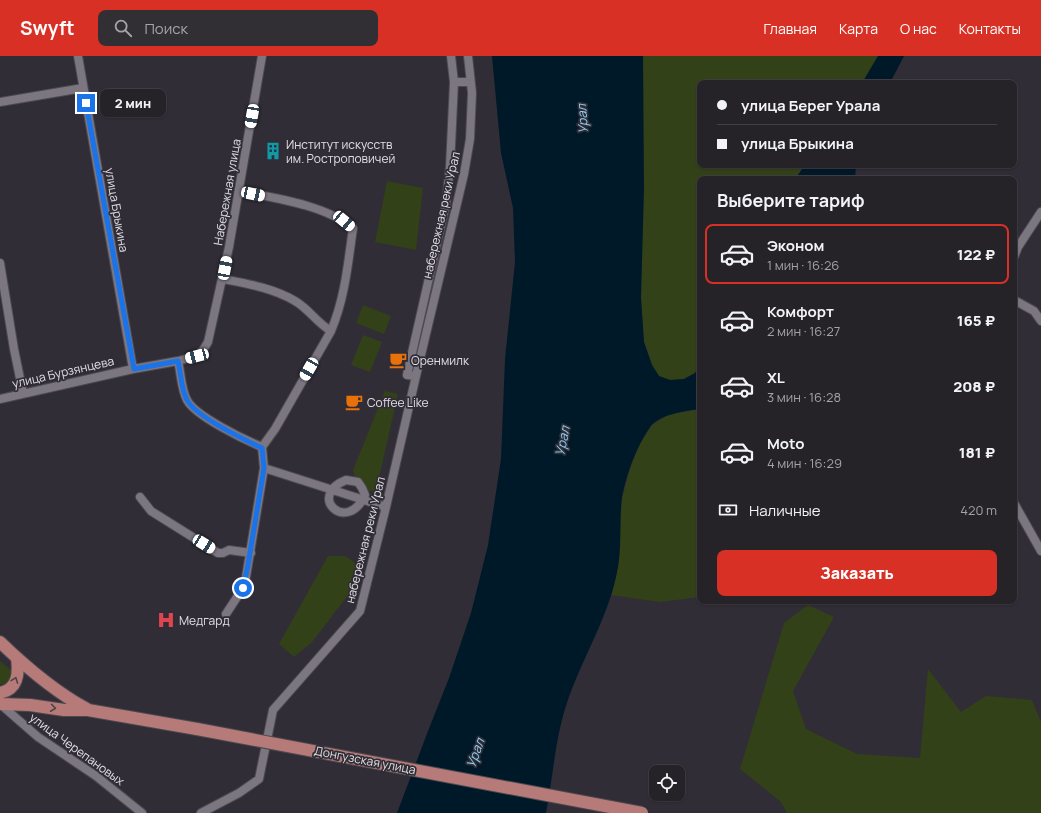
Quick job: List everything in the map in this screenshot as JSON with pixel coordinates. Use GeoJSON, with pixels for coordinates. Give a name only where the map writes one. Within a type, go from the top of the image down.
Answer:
{"type":"FeatureCollection","features":[{"type":"Feature","properties":{"kind":"main road"},"geometry":{"type":"LineString","coordinates":[[2,646],[68,699],[88,710]]}},
{"type":"Feature","properties":{"kind":"main road"},"geometry":{"type":"LineString","coordinates":[[0,693],[7,692],[12,688],[15,682],[18,674],[17,658]]}},
{"type":"Feature","properties":{"kind":"main road"},"geometry":{"type":"LineString","coordinates":[[0,704],[30,705],[64,710],[88,710]]}},
{"type":"Feature","properties":{"kind":"main road","name":"Донгузская улица"},"geometry":{"type":"LineString","coordinates":[[88,710],[197,728],[642,813]]}},
{"type":"Feature","properties":{"kind":"street","name":"улица Брыкина"},"geometry":{"type":"LineString","coordinates":[[78,56],[134,369]]}},
{"type":"Feature","properties":{"kind":"street","name":"Набережная улица"},"geometry":{"type":"LineString","coordinates":[[178,361],[197,356],[208,342],[223,279],[262,56]]}},
{"type":"Feature","properties":{"kind":"street","name":"набережная реки Урал"},"geometry":{"type":"LineString","coordinates":[[416,376],[407,375],[446,203],[450,167],[454,82],[451,56]]}},
{"type":"Feature","properties":{"kind":"street","name":"набережная реки Урал"},"geometry":{"type":"LineString","coordinates":[[201,813],[259,779],[273,710],[360,611],[386,507],[464,174],[470,139],[472,93],[468,56]]}},
{"type":"Feature","properties":{"kind":"street"},"geometry":{"type":"LineString","coordinates":[[454,82],[470,82]]}},
{"type":"Feature","properties":{"kind":"street"},"geometry":{"type":"LineString","coordinates":[[0,102],[83,88]]}},
{"type":"Feature","properties":{"kind":"street"},"geometry":{"type":"LineString","coordinates":[[226,614],[234,604],[243,588],[246,578],[264,468],[262,448],[275,429],[331,331],[342,301],[353,228],[344,221],[295,202],[239,190]]}},
{"type":"Feature","properties":{"kind":"street"},"geometry":{"type":"LineString","coordinates":[[1017,250],[1041,212]]}},
{"type":"Feature","properties":{"kind":"street"},"geometry":{"type":"LineString","coordinates":[[0,263],[14,350],[23,393]]}},
{"type":"Feature","properties":{"kind":"street"},"geometry":{"type":"LineString","coordinates":[[223,279],[266,288],[296,301],[324,327],[331,331]]}},
{"type":"Feature","properties":{"kind":"street"},"geometry":{"type":"LineString","coordinates":[[1017,302],[1034,311],[1041,321]]}},
{"type":"Feature","properties":{"kind":"street"},"geometry":{"type":"LineString","coordinates":[[178,361],[187,400],[194,409],[218,425],[262,448]]}},
{"type":"Feature","properties":{"kind":"street","name":"улица Бурзянцева"},"geometry":{"type":"LineString","coordinates":[[0,399],[134,369],[178,361]]}},
{"type":"Feature","properties":{"kind":"street"},"geometry":{"type":"LineString","coordinates":[[264,468],[386,507]]}},
{"type":"Feature","properties":{"kind":"street"},"geometry":{"type":"LineString","coordinates":[[346,480],[358,482],[365,495],[354,508],[347,512],[341,512],[333,510],[330,505],[329,498],[332,490],[338,483],[346,480]]}},
{"type":"Feature","properties":{"kind":"street"},"geometry":{"type":"LineString","coordinates":[[140,497],[151,511],[218,553],[223,553],[229,550],[250,553]]}},
{"type":"Feature","properties":{"kind":"street"},"geometry":{"type":"LineString","coordinates":[[1017,508],[1041,551]]}},
{"type":"Feature","properties":{"kind":"street","name":"улица Черепановых"},"geometry":{"type":"LineString","coordinates":[[0,704],[38,737],[96,776],[142,813]]}},
{"type":"Feature","properties":{"kind":"green space"},"geometry":{"type":"Polygon","coordinates":[[[643,56],[878,56],[864,80],[697,80],[697,168],[803,168],[797,176],[697,176],[697,370],[695,373],[684,379],[670,380],[659,376],[652,365],[644,342],[641,298],[643,56]]]}},
{"type":"Feature","properties":{"kind":"green space"},"geometry":{"type":"Polygon","coordinates":[[[387,181],[423,188],[416,250],[375,242],[387,181]]]}},
{"type":"Feature","properties":{"kind":"green space"},"geometry":{"type":"Polygon","coordinates":[[[363,305],[391,316],[384,334],[356,323],[363,305]]]}},
{"type":"Feature","properties":{"kind":"green space"},"geometry":{"type":"Polygon","coordinates":[[[363,335],[382,342],[370,372],[351,365],[363,335]]]}},
{"type":"Feature","properties":{"kind":"green space"},"geometry":{"type":"Polygon","coordinates":[[[385,391],[398,394],[376,491],[366,491],[359,480],[355,477],[353,470],[385,391]]]}},
{"type":"Feature","properties":{"kind":"green space"},"geometry":{"type":"Polygon","coordinates":[[[697,410],[697,597],[660,602],[611,595],[618,566],[622,498],[630,469],[639,445],[652,425],[670,414],[697,410]]]}},
{"type":"Feature","properties":{"kind":"green space"},"geometry":{"type":"Polygon","coordinates":[[[328,556],[345,556],[361,567],[349,594],[312,642],[294,657],[279,644],[328,556]]]}},
{"type":"Feature","properties":{"kind":"green space"},"geometry":{"type":"Polygon","coordinates":[[[808,605],[834,617],[793,691],[806,729],[857,754],[920,758],[928,669],[961,712],[986,696],[1032,700],[1041,722],[1041,813],[787,813],[781,802],[740,769],[784,623],[808,605]]]}},
{"type":"Feature","properties":{"kind":"green space"},"geometry":{"type":"Polygon","coordinates":[[[0,661],[12,671],[12,677],[6,684],[0,684],[0,661]]]}},
{"type":"Feature","properties":{"kind":"water","name":"Урал"},"geometry":{"type":"Polygon","coordinates":[[[492,56],[643,56],[644,189],[641,298],[644,342],[652,365],[659,376],[670,380],[684,379],[695,373],[697,370],[697,409],[666,416],[654,423],[640,443],[633,460],[622,497],[619,558],[614,585],[609,603],[579,671],[562,719],[546,813],[397,813],[449,678],[471,613],[488,545],[501,459],[505,359],[515,262],[513,208],[501,153],[492,56]]]}},
{"type":"Feature","properties":{"kind":"water"},"geometry":{"type":"Polygon","coordinates":[[[878,56],[904,56],[892,80],[864,80],[878,56]]]}},
{"type":"Feature","properties":{"kind":"water"},"geometry":{"type":"Polygon","coordinates":[[[803,168],[856,168],[855,176],[797,176],[803,168]]]}},
{"type":"Feature","properties":{"kind":"place","name":"Институт искусств им. Ростроповичей"},"geometry":{"type":"Point","coordinates":[273,151]}},
{"type":"Feature","properties":{"kind":"place","name":"Оренмилк"},"geometry":{"type":"Point","coordinates":[398,360]}},
{"type":"Feature","properties":{"kind":"place","name":"Coffee Like"},"geometry":{"type":"Point","coordinates":[354,402]}},
{"type":"Feature","properties":{"kind":"place","name":"Медгард"},"geometry":{"type":"Point","coordinates":[166,620]}},
{"type":"Feature","properties":{"kind":"route"},"geometry":{"type":"LineString","coordinates":[[86,103],[134,369],[178,361],[187,400],[194,409],[218,425],[262,448],[264,468],[246,578],[243,588]]}}]}
